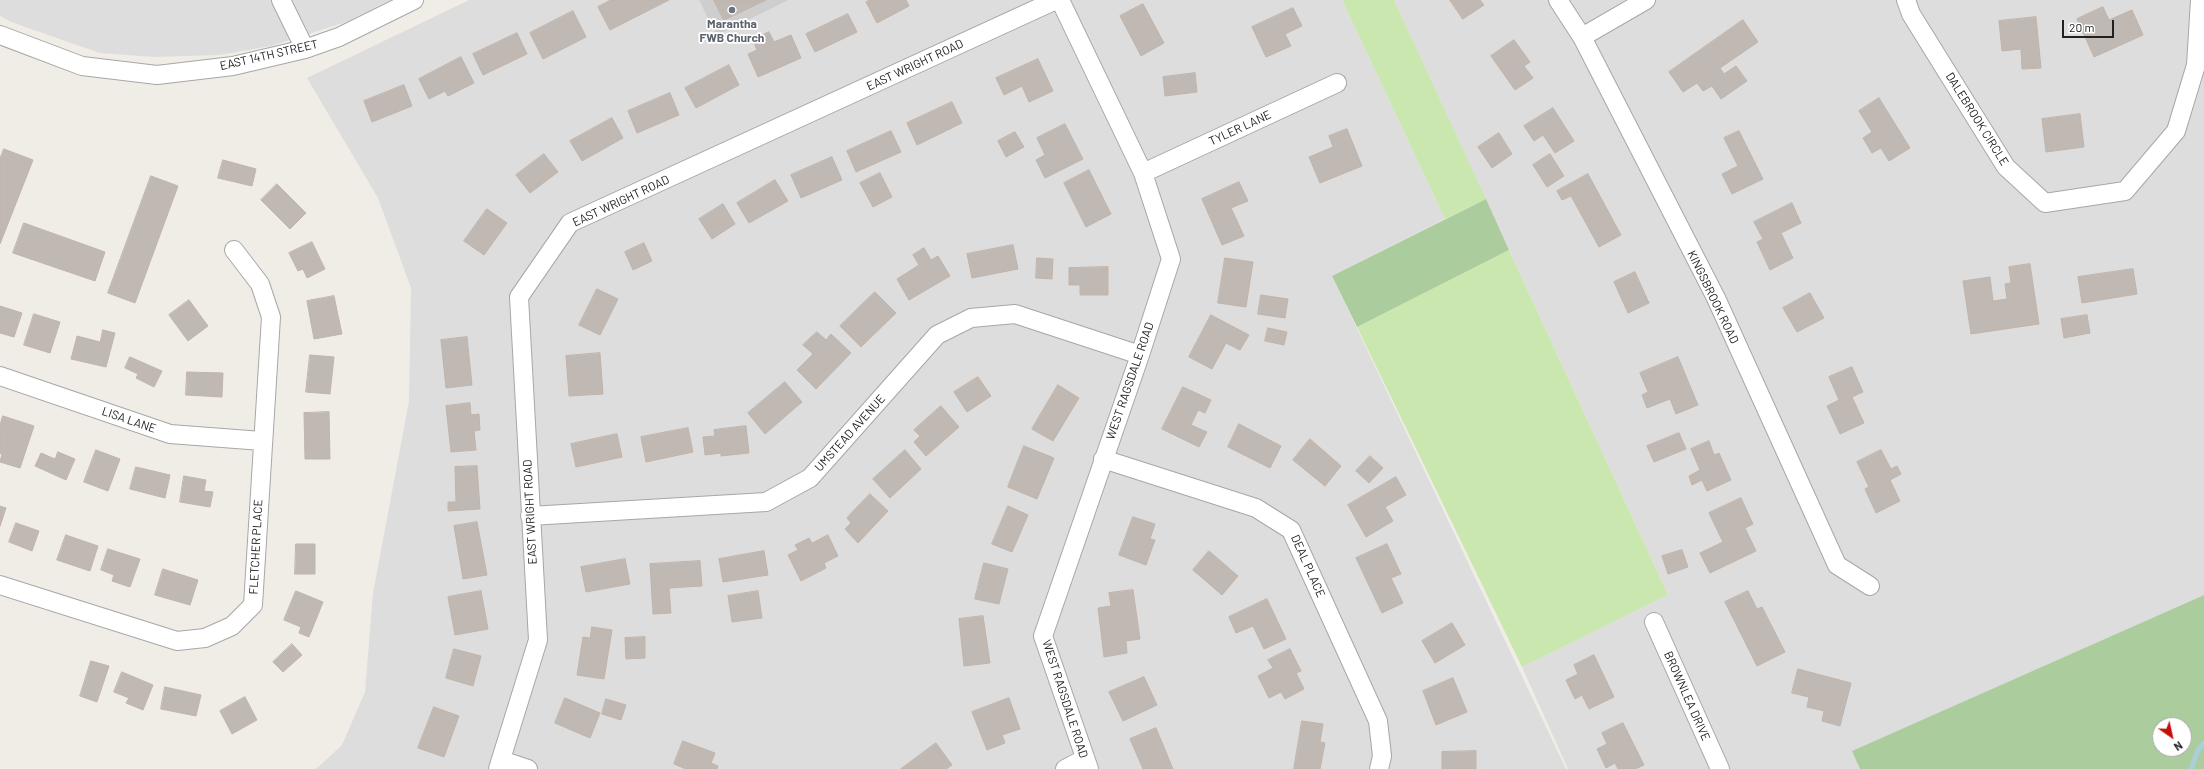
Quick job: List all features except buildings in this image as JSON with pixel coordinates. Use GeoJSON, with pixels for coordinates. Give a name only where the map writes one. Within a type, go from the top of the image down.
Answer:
{"type":"FeatureCollection","features":[{"type":"Feature","properties":{"kind":"street"},"geometry":{"type":"LineString","coordinates":[[281,0],[305,49]]}},
{"type":"Feature","properties":{"kind":"street","name":"EAST 14TH STREET"},"geometry":{"type":"LineString","coordinates":[[0,35],[82,66],[158,74],[233,66],[305,49],[339,37],[414,0]]}},
{"type":"Feature","properties":{"kind":"street","name":"EAST WRIGHT ROAD"},"geometry":{"type":"LineString","coordinates":[[500,764],[538,640],[530,516],[520,297],[570,223],[1056,0]]}},
{"type":"Feature","properties":{"kind":"street","name":"WEST RAGSDALE ROAD"},"geometry":{"type":"LineString","coordinates":[[1060,0],[1143,173],[1171,259],[1140,355],[1043,636],[1086,764]]}},
{"type":"Feature","properties":{"kind":"street","name":"KINGSBROOK ROAD"},"geometry":{"type":"LineString","coordinates":[[1558,0],[1582,37],[1716,298],[1837,565],[1870,586]]}},
{"type":"Feature","properties":{"kind":"street"},"geometry":{"type":"LineString","coordinates":[[1582,37],[1646,0]]}},
{"type":"Feature","properties":{"kind":"street","name":"DALEBROOK CIRCLE"},"geometry":{"type":"LineString","coordinates":[[1906,0],[1911,14],[2006,167],[2046,203],[2125,191],[2176,131],[2196,65],[2200,0]]}},
{"type":"Feature","properties":{"kind":"street","name":"TYLER LANE"},"geometry":{"type":"LineString","coordinates":[[1143,173],[1337,83]]}},
{"type":"Feature","properties":{"kind":"street","name":"FLETCHER PLACE"},"geometry":{"type":"LineString","coordinates":[[0,585],[176,641],[205,638],[232,626],[253,605],[262,441],[271,317],[260,284],[234,250]]}},
{"type":"Feature","properties":{"kind":"street","name":"UMSTEAD AVENUE"},"geometry":{"type":"LineString","coordinates":[[530,516],[766,502],[810,478],[937,334],[971,318],[1015,314],[1140,355]]}},
{"type":"Feature","properties":{"kind":"street","name":"LISA LANE"},"geometry":{"type":"LineString","coordinates":[[0,376],[170,434],[262,441]]}},
{"type":"Feature","properties":{"kind":"street","name":"DEAL PLACE"},"geometry":{"type":"LineString","coordinates":[[1103,459],[1256,508],[1291,530],[1378,721],[1382,756],[1379,769]]}},
{"type":"Feature","properties":{"kind":"street","name":"BROWNLEA DRIVE"},"geometry":{"type":"LineString","coordinates":[[1654,622],[1720,769]]}},
{"type":"Feature","properties":{"kind":"street"},"geometry":{"type":"LineString","coordinates":[[500,764],[528,769]]}},
{"type":"Feature","properties":{"kind":"street"},"geometry":{"type":"LineString","coordinates":[[1065,769],[1086,764]]}},
{"type":"Feature","properties":{"kind":"shaded area"},"geometry":{"type":"Polygon","coordinates":[[[0,0],[391,0],[346,22],[271,46],[219,55],[155,57],[100,53],[11,22],[0,16],[0,0]]]}},
{"type":"Feature","properties":{"kind":"shaded area"},"geometry":{"type":"Polygon","coordinates":[[[469,0],[699,0],[716,36],[789,0],[1342,0],[1445,219],[1332,276],[1566,769],[316,769],[342,745],[365,692],[373,593],[409,401],[411,288],[378,198],[307,78],[469,0]]]}},
{"type":"Feature","properties":{"kind":"shaded area"},"geometry":{"type":"Polygon","coordinates":[[[699,0],[789,0],[716,36],[699,0]]]}},
{"type":"Feature","properties":{"kind":"shaded area"},"geometry":{"type":"Polygon","coordinates":[[[1394,0],[2204,0],[2204,595],[1853,751],[1860,769],[1568,769],[1522,667],[1668,595],[1394,0]]]}},
{"type":"Feature","properties":{"kind":"green space"},"geometry":{"type":"Polygon","coordinates":[[[1342,0],[1394,0],[1486,199],[1445,219],[1342,0]]]}},
{"type":"Feature","properties":{"kind":"green space"},"geometry":{"type":"Polygon","coordinates":[[[1486,199],[1509,250],[1357,327],[1332,276],[1486,199]]]}},
{"type":"Feature","properties":{"kind":"green space"},"geometry":{"type":"Polygon","coordinates":[[[1509,250],[1668,595],[1522,667],[1357,327],[1509,250]]]}},
{"type":"Feature","properties":{"kind":"green space"},"geometry":{"type":"Polygon","coordinates":[[[2204,595],[2204,769],[1860,769],[1852,751],[2204,595]]]}},
{"type":"Feature","properties":{"kind":"waterway"},"geometry":{"type":"LineString","coordinates":[[2191,769],[2198,750],[2204,743]]}},
{"type":"Feature","properties":{"kind":"place","name":"Marantha FWB Church"},"geometry":{"type":"Point","coordinates":[732,10]}}]}
